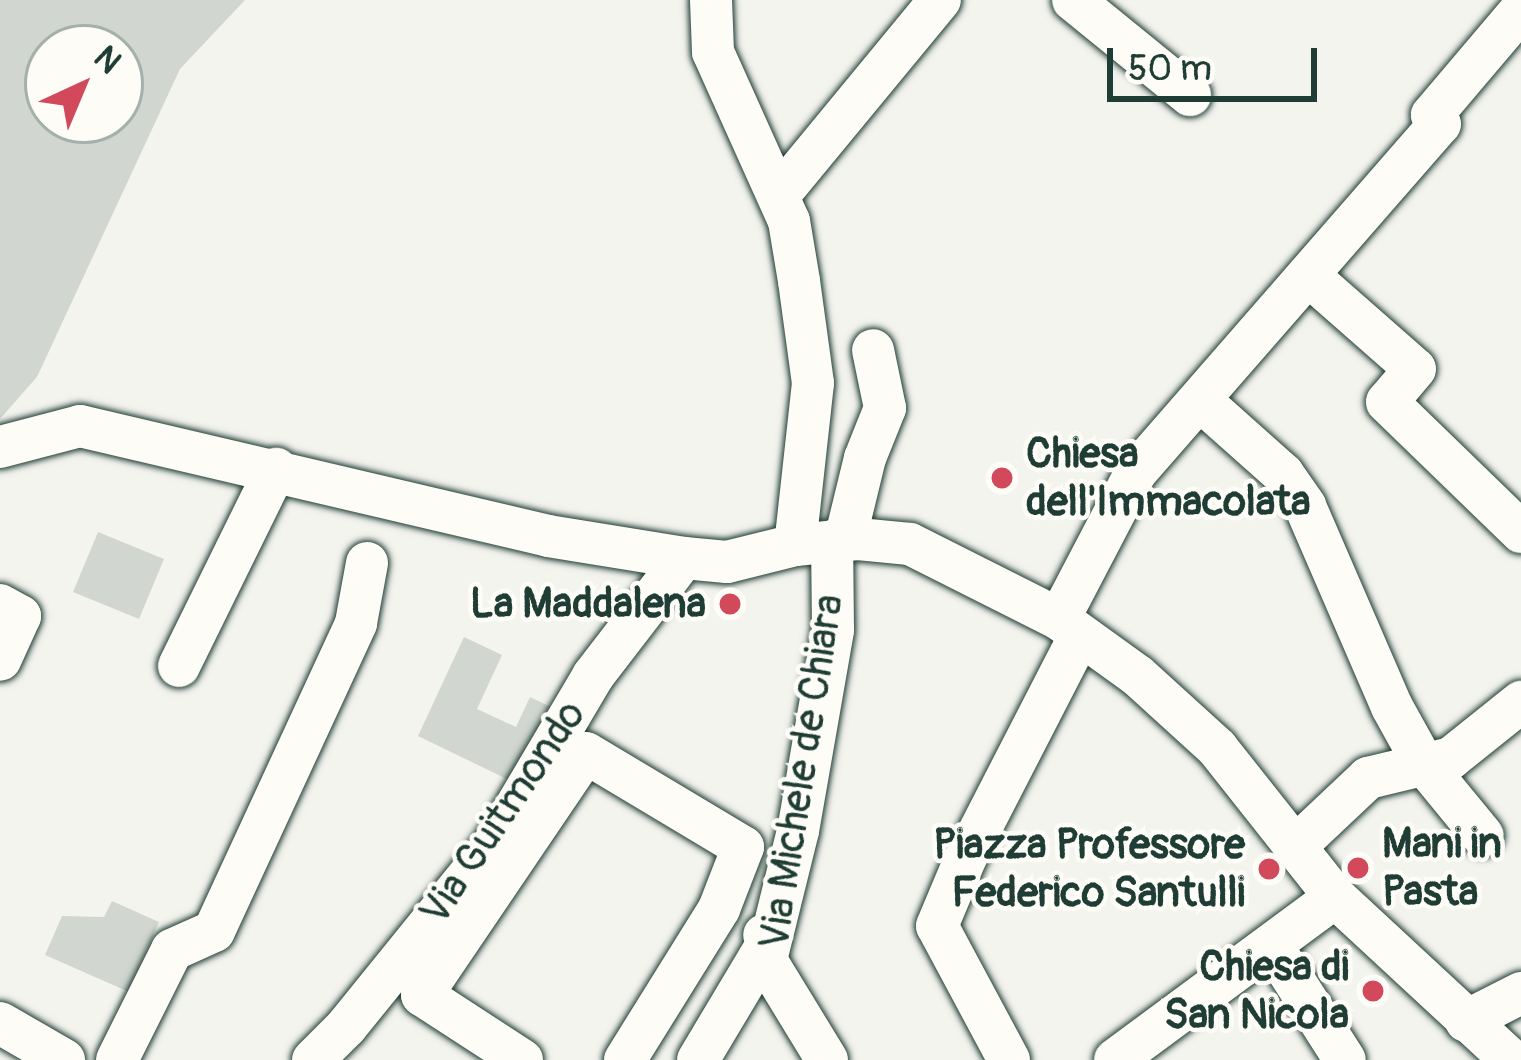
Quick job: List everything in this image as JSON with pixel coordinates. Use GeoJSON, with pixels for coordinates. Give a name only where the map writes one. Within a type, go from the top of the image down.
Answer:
{"type":"FeatureCollection","features":[{"type":"Feature","properties":{"kind":"street"},"geometry":{"type":"LineString","coordinates":[[711,0],[713,52],[789,221],[813,382],[808,460],[824,542]]}},
{"type":"Feature","properties":{"kind":"street"},"geometry":{"type":"LineString","coordinates":[[778,195],[940,0]]}},
{"type":"Feature","properties":{"kind":"street"},"geometry":{"type":"LineString","coordinates":[[1072,0],[1190,95]]}},
{"type":"Feature","properties":{"kind":"street"},"geometry":{"type":"LineString","coordinates":[[1010,1060],[949,956],[937,926],[1136,472],[1440,124],[1432,115],[1521,10]]}},
{"type":"Feature","properties":{"kind":"street"},"geometry":{"type":"LineString","coordinates":[[1308,274],[1415,369],[1387,402],[1521,532]]}},
{"type":"Feature","properties":{"kind":"street"},"geometry":{"type":"LineString","coordinates":[[824,542],[885,408],[873,350]]}},
{"type":"Feature","properties":{"kind":"street"},"geometry":{"type":"LineString","coordinates":[[1202,401],[1283,474],[1305,506],[1392,707],[1423,763],[1484,836]]}},
{"type":"Feature","properties":{"kind":"street"},"geometry":{"type":"LineString","coordinates":[[0,448],[80,426],[548,536],[684,558],[727,562],[824,542],[910,544],[1069,628],[1138,676],[1217,748],[1335,897],[1511,1060]]}},
{"type":"Feature","properties":{"kind":"street"},"geometry":{"type":"LineString","coordinates":[[179,666],[276,469]]}},
{"type":"Feature","properties":{"kind":"street","name":"Via Michele de Chiara"},"geometry":{"type":"LineString","coordinates":[[824,542],[832,630],[798,831],[766,960],[827,1060]]}},
{"type":"Feature","properties":{"kind":"street","name":"Via Guitmondo"},"geometry":{"type":"LineString","coordinates":[[313,1060],[359,1011],[492,847],[593,676],[684,558]]}},
{"type":"Feature","properties":{"kind":"street"},"geometry":{"type":"LineString","coordinates":[[117,1060],[172,950],[214,931],[356,623],[368,562]]}},
{"type":"Feature","properties":{"kind":"street"},"geometry":{"type":"LineString","coordinates":[[0,605],[20,616],[0,660]]}},
{"type":"Feature","properties":{"kind":"street"},"geometry":{"type":"LineString","coordinates":[[1297,845],[1368,778],[1451,758],[1521,702]]}},
{"type":"Feature","properties":{"kind":"street"},"geometry":{"type":"LineString","coordinates":[[522,1060],[422,994],[586,753],[743,847],[719,909],[625,1060]]}},
{"type":"Feature","properties":{"kind":"street"},"geometry":{"type":"LineString","coordinates":[[1114,1060],[1335,897]]}},
{"type":"Feature","properties":{"kind":"street"},"geometry":{"type":"LineString","coordinates":[[698,1060],[770,939],[719,909]]}},
{"type":"Feature","properties":{"kind":"street"},"geometry":{"type":"LineString","coordinates":[[1272,946],[1346,1060]]}},
{"type":"Feature","properties":{"kind":"street"},"geometry":{"type":"LineString","coordinates":[[1466,1021],[1521,993]]}},
{"type":"Feature","properties":{"kind":"street"},"geometry":{"type":"LineString","coordinates":[[0,1023],[64,1060]]}},
{"type":"Feature","properties":{"kind":"shaded area"},"geometry":{"type":"Polygon","coordinates":[[[0,0],[245,0],[180,69],[37,377],[0,419],[0,0]]]}},
{"type":"Feature","properties":{"kind":"shaded area"},"geometry":{"type":"Polygon","coordinates":[[[98,532],[164,559],[139,619],[73,592],[98,532]]]}},
{"type":"Feature","properties":{"kind":"shaded area"},"geometry":{"type":"Polygon","coordinates":[[[464,637],[502,655],[477,709],[516,727],[530,697],[553,708],[517,784],[418,736],[464,637]]]}},
{"type":"Feature","properties":{"kind":"shaded area"},"geometry":{"type":"Polygon","coordinates":[[[112,901],[159,922],[129,992],[45,955],[62,916],[104,917],[112,901]]]}},
{"type":"Feature","properties":{"kind":"place","name":"Chiesa dell'Immacolata"},"geometry":{"type":"Point","coordinates":[1002,478]}},
{"type":"Feature","properties":{"kind":"place","name":"La Maddalena"},"geometry":{"type":"Point","coordinates":[730,604]}},
{"type":"Feature","properties":{"kind":"place","name":"Mani in Pasta"},"geometry":{"type":"Point","coordinates":[1358,868]}},
{"type":"Feature","properties":{"kind":"place","name":"Piazza Professore Federico Santulli"},"geometry":{"type":"Point","coordinates":[1269,869]}},
{"type":"Feature","properties":{"kind":"place","name":"Chiesa di San Nicola"},"geometry":{"type":"Point","coordinates":[1373,991]}}]}
